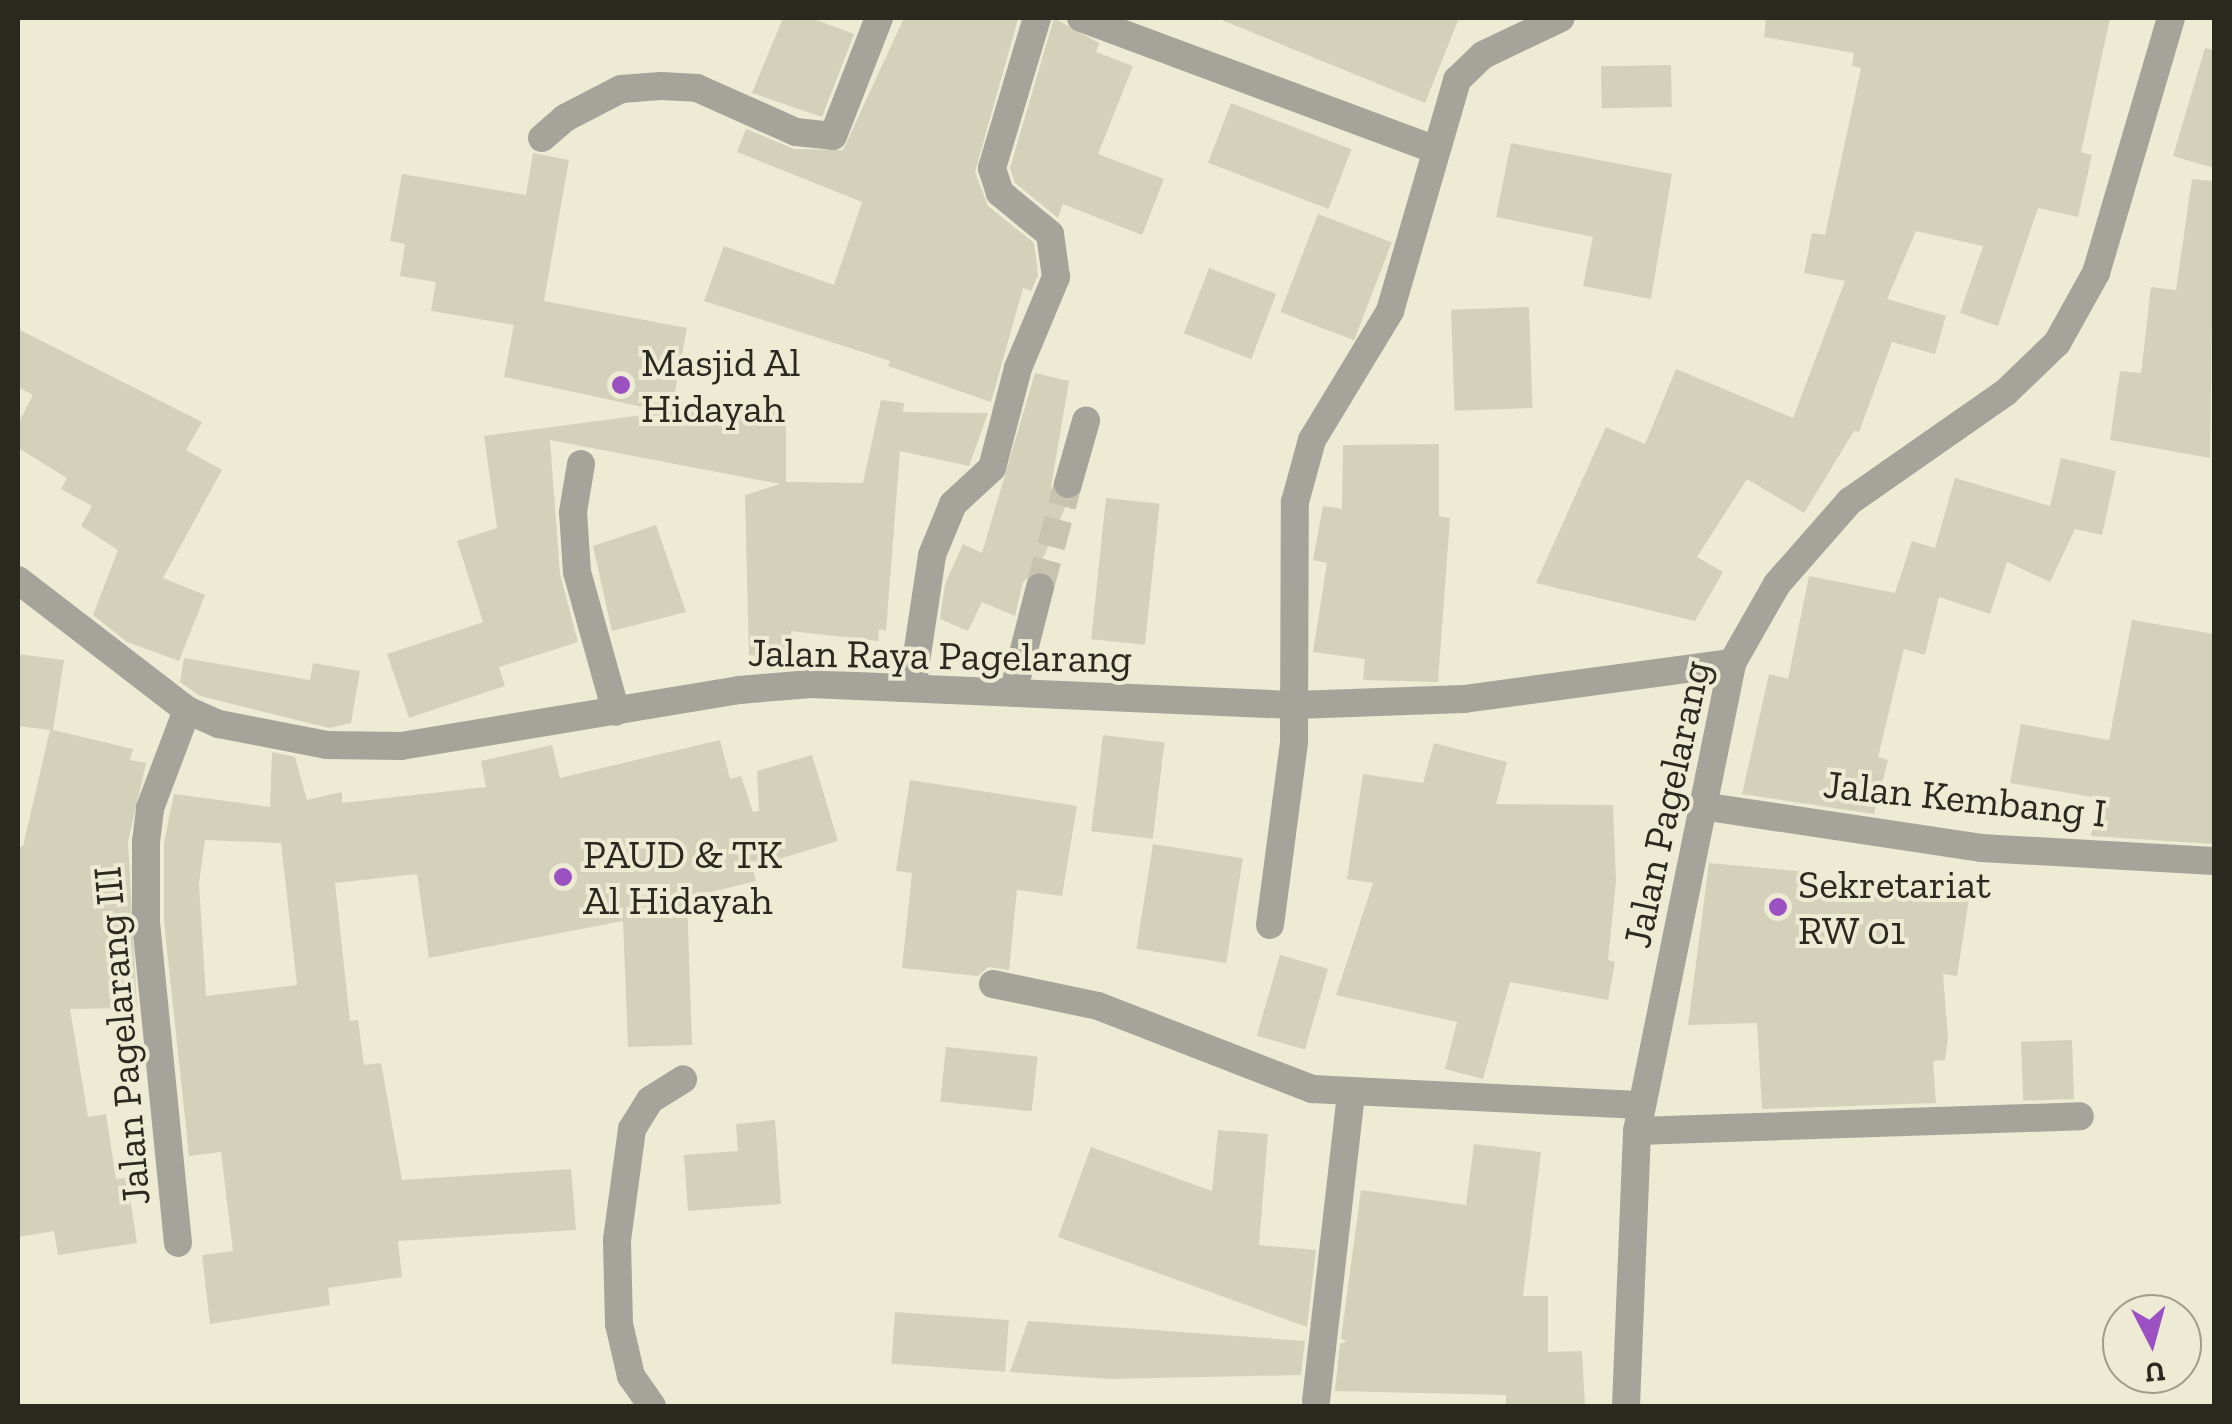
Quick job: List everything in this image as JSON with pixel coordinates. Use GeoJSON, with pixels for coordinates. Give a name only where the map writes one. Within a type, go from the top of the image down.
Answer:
{"type":"FeatureCollection","features":[{"type":"Feature","properties":{"kind":"street"},"geometry":{"type":"LineString","coordinates":[[542,138],[565,118],[621,89],[661,86],[698,88],[796,132],[833,136],[879,18]]}},
{"type":"Feature","properties":{"kind":"street"},"geometry":{"type":"LineString","coordinates":[[912,688],[932,555],[953,504],[992,468],[1018,368],[1056,277],[1050,234],[1000,193],[992,168],[1037,18]]}},
{"type":"Feature","properties":{"kind":"street"},"geometry":{"type":"LineString","coordinates":[[1081,18],[1434,149]]}},
{"type":"Feature","properties":{"kind":"street"},"geometry":{"type":"LineString","coordinates":[[1270,925],[1296,705],[1290,572],[1295,502],[1312,440],[1390,310],[1417,236],[1434,149],[1457,80],[1470,65],[1561,18]]}},
{"type":"Feature","properties":{"kind":"street","name":"Jalan Pagelarang"},"geometry":{"type":"LineString","coordinates":[[1626,1406],[1640,1118],[1708,807],[1732,663],[1776,584],[1850,501],[2006,392],[2058,343],[2096,274],[2171,18]]}},
{"type":"Feature","properties":{"kind":"street"},"geometry":{"type":"LineString","coordinates":[[1068,484],[1086,422]]}},
{"type":"Feature","properties":{"kind":"street"},"geometry":{"type":"LineString","coordinates":[[581,464],[573,512],[577,572],[616,712]]}},
{"type":"Feature","properties":{"kind":"street","name":"Jalan Raya Pagelarang"},"geometry":{"type":"LineString","coordinates":[[18,580],[187,710],[218,724],[327,745],[401,746],[739,690],[912,688],[1296,705],[1484,698],[1732,663]]}},
{"type":"Feature","properties":{"kind":"street"},"geometry":{"type":"LineString","coordinates":[[1013,692],[1040,586]]}},
{"type":"Feature","properties":{"kind":"street","name":"Jalan Pagelarang III"},"geometry":{"type":"LineString","coordinates":[[178,1243],[146,922],[146,842],[150,808],[187,710]]}},
{"type":"Feature","properties":{"kind":"street","name":"Jalan Kembang I"},"geometry":{"type":"LineString","coordinates":[[1708,807],[1981,848],[2214,861]]}},
{"type":"Feature","properties":{"kind":"street"},"geometry":{"type":"LineString","coordinates":[[993,984],[1098,1006],[1267,1076],[1351,1094],[1640,1118],[2080,1116]]}},
{"type":"Feature","properties":{"kind":"street"},"geometry":{"type":"LineString","coordinates":[[652,1406],[631,1376],[619,1324],[617,1240],[632,1129],[650,1100],[683,1079]]}},
{"type":"Feature","properties":{"kind":"street"},"geometry":{"type":"LineString","coordinates":[[1316,1400],[1351,1094]]}},
{"type":"Feature","properties":{"kind":"building"},"geometry":{"type":"Polygon","coordinates":[[[783,18],[811,18],[854,34],[822,117],[752,93],[783,18]]]}},
{"type":"Feature","properties":{"kind":"building"},"geometry":{"type":"Polygon","coordinates":[[[904,18],[1018,19],[975,172],[988,206],[1034,243],[1038,275],[1031,291],[1023,288],[991,402],[888,366],[890,361],[704,301],[724,246],[834,285],[862,202],[737,152],[746,129],[794,149],[843,150],[904,18]]]}},
{"type":"Feature","properties":{"kind":"building"},"geometry":{"type":"Polygon","coordinates":[[[1054,18],[1099,43],[1096,52],[1133,66],[1098,154],[1164,179],[1142,235],[1063,204],[1058,218],[1015,183],[1010,168],[1054,18]]]}},
{"type":"Feature","properties":{"kind":"building"},"geometry":{"type":"Polygon","coordinates":[[[1217,18],[1459,18],[1425,103],[1217,18]]]}},
{"type":"Feature","properties":{"kind":"building"},"geometry":{"type":"Polygon","coordinates":[[[1766,18],[2110,18],[2081,152],[2092,155],[2078,217],[2038,208],[1998,326],[1960,313],[1983,246],[1916,231],[1887,299],[1946,316],[1935,354],[1892,342],[1859,432],[1854,431],[1804,513],[1747,479],[1697,557],[1723,572],[1695,621],[1536,583],[1606,427],[1645,444],[1676,369],[1793,418],[1845,281],[1804,273],[1812,233],[1825,235],[1861,68],[1852,66],[1854,53],[1764,37],[1766,18]]]}},
{"type":"Feature","properties":{"kind":"building"},"geometry":{"type":"Polygon","coordinates":[[[2205,48],[2214,50],[2214,168],[2173,156],[2205,48]]]}},
{"type":"Feature","properties":{"kind":"building"},"geometry":{"type":"Polygon","coordinates":[[[1671,65],[1672,107],[1602,108],[1601,66],[1671,65]]]}},
{"type":"Feature","properties":{"kind":"building"},"geometry":{"type":"Polygon","coordinates":[[[1231,103],[1351,149],[1328,209],[1208,163],[1231,103]]]}},
{"type":"Feature","properties":{"kind":"building"},"geometry":{"type":"Polygon","coordinates":[[[1511,143],[1672,174],[1651,299],[1583,286],[1593,237],[1496,217],[1511,143]]]}},
{"type":"Feature","properties":{"kind":"building"},"geometry":{"type":"Polygon","coordinates":[[[533,153],[569,160],[544,301],[687,328],[671,412],[786,411],[786,482],[863,483],[881,400],[904,403],[903,412],[988,413],[969,466],[900,451],[886,631],[879,629],[878,641],[791,631],[792,653],[749,656],[745,495],[780,484],[550,440],[560,574],[578,642],[499,667],[505,686],[409,718],[387,654],[483,622],[457,541],[497,528],[484,436],[666,412],[504,377],[514,325],[431,311],[436,282],[400,276],[405,244],[390,241],[402,174],[526,195],[533,153]]]}},
{"type":"Feature","properties":{"kind":"building"},"geometry":{"type":"Polygon","coordinates":[[[2192,179],[2214,181],[2210,458],[2110,440],[2120,371],[2141,373],[2151,287],[2176,290],[2192,179]]]}},
{"type":"Feature","properties":{"kind":"building"},"geometry":{"type":"Polygon","coordinates":[[[1318,214],[1392,242],[1354,340],[1280,312],[1318,214]]]}},
{"type":"Feature","properties":{"kind":"building"},"geometry":{"type":"Polygon","coordinates":[[[1209,268],[1276,294],[1251,359],[1184,333],[1209,268]]]}},
{"type":"Feature","properties":{"kind":"building"},"geometry":{"type":"Polygon","coordinates":[[[1529,307],[1533,408],[1455,411],[1451,310],[1529,307]]]}},
{"type":"Feature","properties":{"kind":"building"},"geometry":{"type":"Polygon","coordinates":[[[18,329],[202,422],[186,450],[222,470],[163,578],[205,595],[179,661],[127,642],[93,615],[118,550],[81,526],[92,506],[61,489],[67,478],[18,448],[18,424],[33,395],[18,387],[18,329]]]}},
{"type":"Feature","properties":{"kind":"building"},"geometry":{"type":"Polygon","coordinates":[[[1035,373],[1069,381],[1051,487],[1068,501],[1038,570],[1023,582],[1015,616],[982,602],[968,631],[940,619],[945,584],[963,544],[982,553],[1035,373]]]}},
{"type":"Feature","properties":{"kind":"building"},"geometry":{"type":"Polygon","coordinates":[[[1439,444],[1439,516],[1450,518],[1438,682],[1363,680],[1365,659],[1313,652],[1327,563],[1313,560],[1323,506],[1342,509],[1343,445],[1439,444]]]}},
{"type":"Feature","properties":{"kind":"building"},"geometry":{"type":"Polygon","coordinates":[[[2061,458],[2116,471],[2102,535],[2075,529],[2050,582],[2007,562],[1990,614],[1939,597],[1925,655],[1904,649],[1878,757],[1888,760],[1874,814],[1742,794],[1769,674],[1788,679],[1809,576],[1895,593],[1912,541],[1935,548],[1955,478],[2050,506],[2061,458]]]}},
{"type":"Feature","properties":{"kind":"building"},"geometry":{"type":"Polygon","coordinates":[[[1106,498],[1160,504],[1145,645],[1091,639],[1106,498]]]}},
{"type":"Feature","properties":{"kind":"building"},"geometry":{"type":"Polygon","coordinates":[[[656,525],[686,612],[612,631],[593,546],[656,525]]]}},
{"type":"Feature","properties":{"kind":"building"},"geometry":{"type":"Polygon","coordinates":[[[2132,620],[2214,634],[2214,844],[2091,836],[2098,798],[2010,783],[2021,724],[2109,740],[2132,620]]]}},
{"type":"Feature","properties":{"kind":"building"},"geometry":{"type":"Polygon","coordinates":[[[18,654],[64,660],[53,730],[133,749],[130,760],[146,763],[128,842],[137,1008],[70,1009],[88,1117],[106,1114],[116,1179],[127,1178],[137,1243],[58,1255],[54,1231],[18,1237],[18,847],[23,846],[50,730],[18,726],[18,654]]]}},
{"type":"Feature","properties":{"kind":"building"},"geometry":{"type":"Polygon","coordinates":[[[184,658],[310,680],[313,663],[360,671],[351,723],[329,728],[200,696],[180,682],[184,658]]]}},
{"type":"Feature","properties":{"kind":"building"},"geometry":{"type":"Polygon","coordinates":[[[1103,735],[1165,743],[1153,839],[1091,831],[1103,735]]]}},
{"type":"Feature","properties":{"kind":"building"},"geometry":{"type":"Polygon","coordinates":[[[720,740],[730,779],[741,776],[753,812],[759,811],[757,771],[812,755],[838,841],[752,867],[756,881],[687,898],[692,1045],[628,1047],[623,921],[429,958],[417,874],[335,883],[350,1021],[358,1020],[364,1065],[381,1063],[402,1180],[571,1169],[576,1230],[398,1241],[402,1277],[328,1288],[330,1305],[210,1324],[202,1255],[233,1251],[221,1152],[189,1156],[164,921],[164,843],[174,794],[270,807],[272,752],[295,757],[307,800],[342,792],[342,803],[486,787],[481,761],[552,745],[560,778],[720,740]],[[205,840],[199,883],[206,996],[297,985],[281,843],[205,840]]]}},
{"type":"Feature","properties":{"kind":"building"},"geometry":{"type":"Polygon","coordinates":[[[1434,743],[1507,762],[1496,804],[1613,805],[1616,881],[1608,960],[1615,962],[1608,1000],[1510,982],[1483,1079],[1445,1069],[1457,1022],[1336,995],[1373,883],[1347,879],[1363,774],[1423,783],[1434,743]]]}},
{"type":"Feature","properties":{"kind":"building"},"geometry":{"type":"Polygon","coordinates":[[[910,780],[1077,806],[1062,896],[1017,890],[1009,970],[988,967],[978,976],[902,968],[912,873],[896,871],[910,780]]]}},
{"type":"Feature","properties":{"kind":"building"},"geometry":{"type":"Polygon","coordinates":[[[1153,844],[1243,858],[1226,963],[1136,949],[1153,844]]]}},
{"type":"Feature","properties":{"kind":"building"},"geometry":{"type":"Polygon","coordinates":[[[1709,863],[1809,872],[1807,898],[1927,893],[1969,899],[1957,976],[1943,974],[1948,1038],[1945,1060],[1933,1061],[1936,1103],[1762,1109],[1757,1023],[1688,1025],[1709,863]]]}},
{"type":"Feature","properties":{"kind":"building"},"geometry":{"type":"Polygon","coordinates":[[[1280,955],[1328,969],[1305,1050],[1257,1036],[1280,955]]]}},
{"type":"Feature","properties":{"kind":"building"},"geometry":{"type":"Polygon","coordinates":[[[2072,1040],[2074,1099],[2023,1101],[2021,1042],[2072,1040]]]}},
{"type":"Feature","properties":{"kind":"building"},"geometry":{"type":"Polygon","coordinates":[[[946,1047],[1037,1057],[1032,1111],[940,1102],[946,1047]]]}},
{"type":"Feature","properties":{"kind":"building"},"geometry":{"type":"Polygon","coordinates":[[[775,1120],[781,1204],[688,1211],[684,1155],[738,1151],[736,1124],[775,1120]]]}},
{"type":"Feature","properties":{"kind":"building"},"geometry":{"type":"Polygon","coordinates":[[[1218,1130],[1268,1134],[1259,1245],[1316,1250],[1307,1327],[1058,1237],[1091,1147],[1212,1191],[1218,1130]]]}},
{"type":"Feature","properties":{"kind":"building"},"geometry":{"type":"Polygon","coordinates":[[[1474,1144],[1541,1152],[1523,1296],[1548,1296],[1548,1352],[1582,1351],[1585,1406],[1506,1406],[1506,1395],[1335,1391],[1340,1344],[1347,1341],[1341,1339],[1361,1190],[1466,1205],[1474,1144]]]}},
{"type":"Feature","properties":{"kind":"building"},"geometry":{"type":"Polygon","coordinates":[[[895,1312],[1009,1320],[1005,1372],[891,1364],[895,1312]]]}},
{"type":"Feature","properties":{"kind":"building"},"geometry":{"type":"Polygon","coordinates":[[[1028,1321],[1305,1341],[1301,1375],[1109,1379],[1010,1372],[1028,1321]]]}},
{"type":"Feature","properties":{"kind":"tunnel"},"geometry":{"type":"LineString","coordinates":[[1040,587],[1068,484]]}},
{"type":"Feature","properties":{"kind":"place","name":"Masjid Al Hidayah"},"geometry":{"type":"Point","coordinates":[621,385]}},
{"type":"Feature","properties":{"kind":"place","name":"PAUD & TK Al Hidayah"},"geometry":{"type":"Point","coordinates":[563,877]}},
{"type":"Feature","properties":{"kind":"place","name":"Sekretariat RW 01"},"geometry":{"type":"Point","coordinates":[1778,907]}}]}
